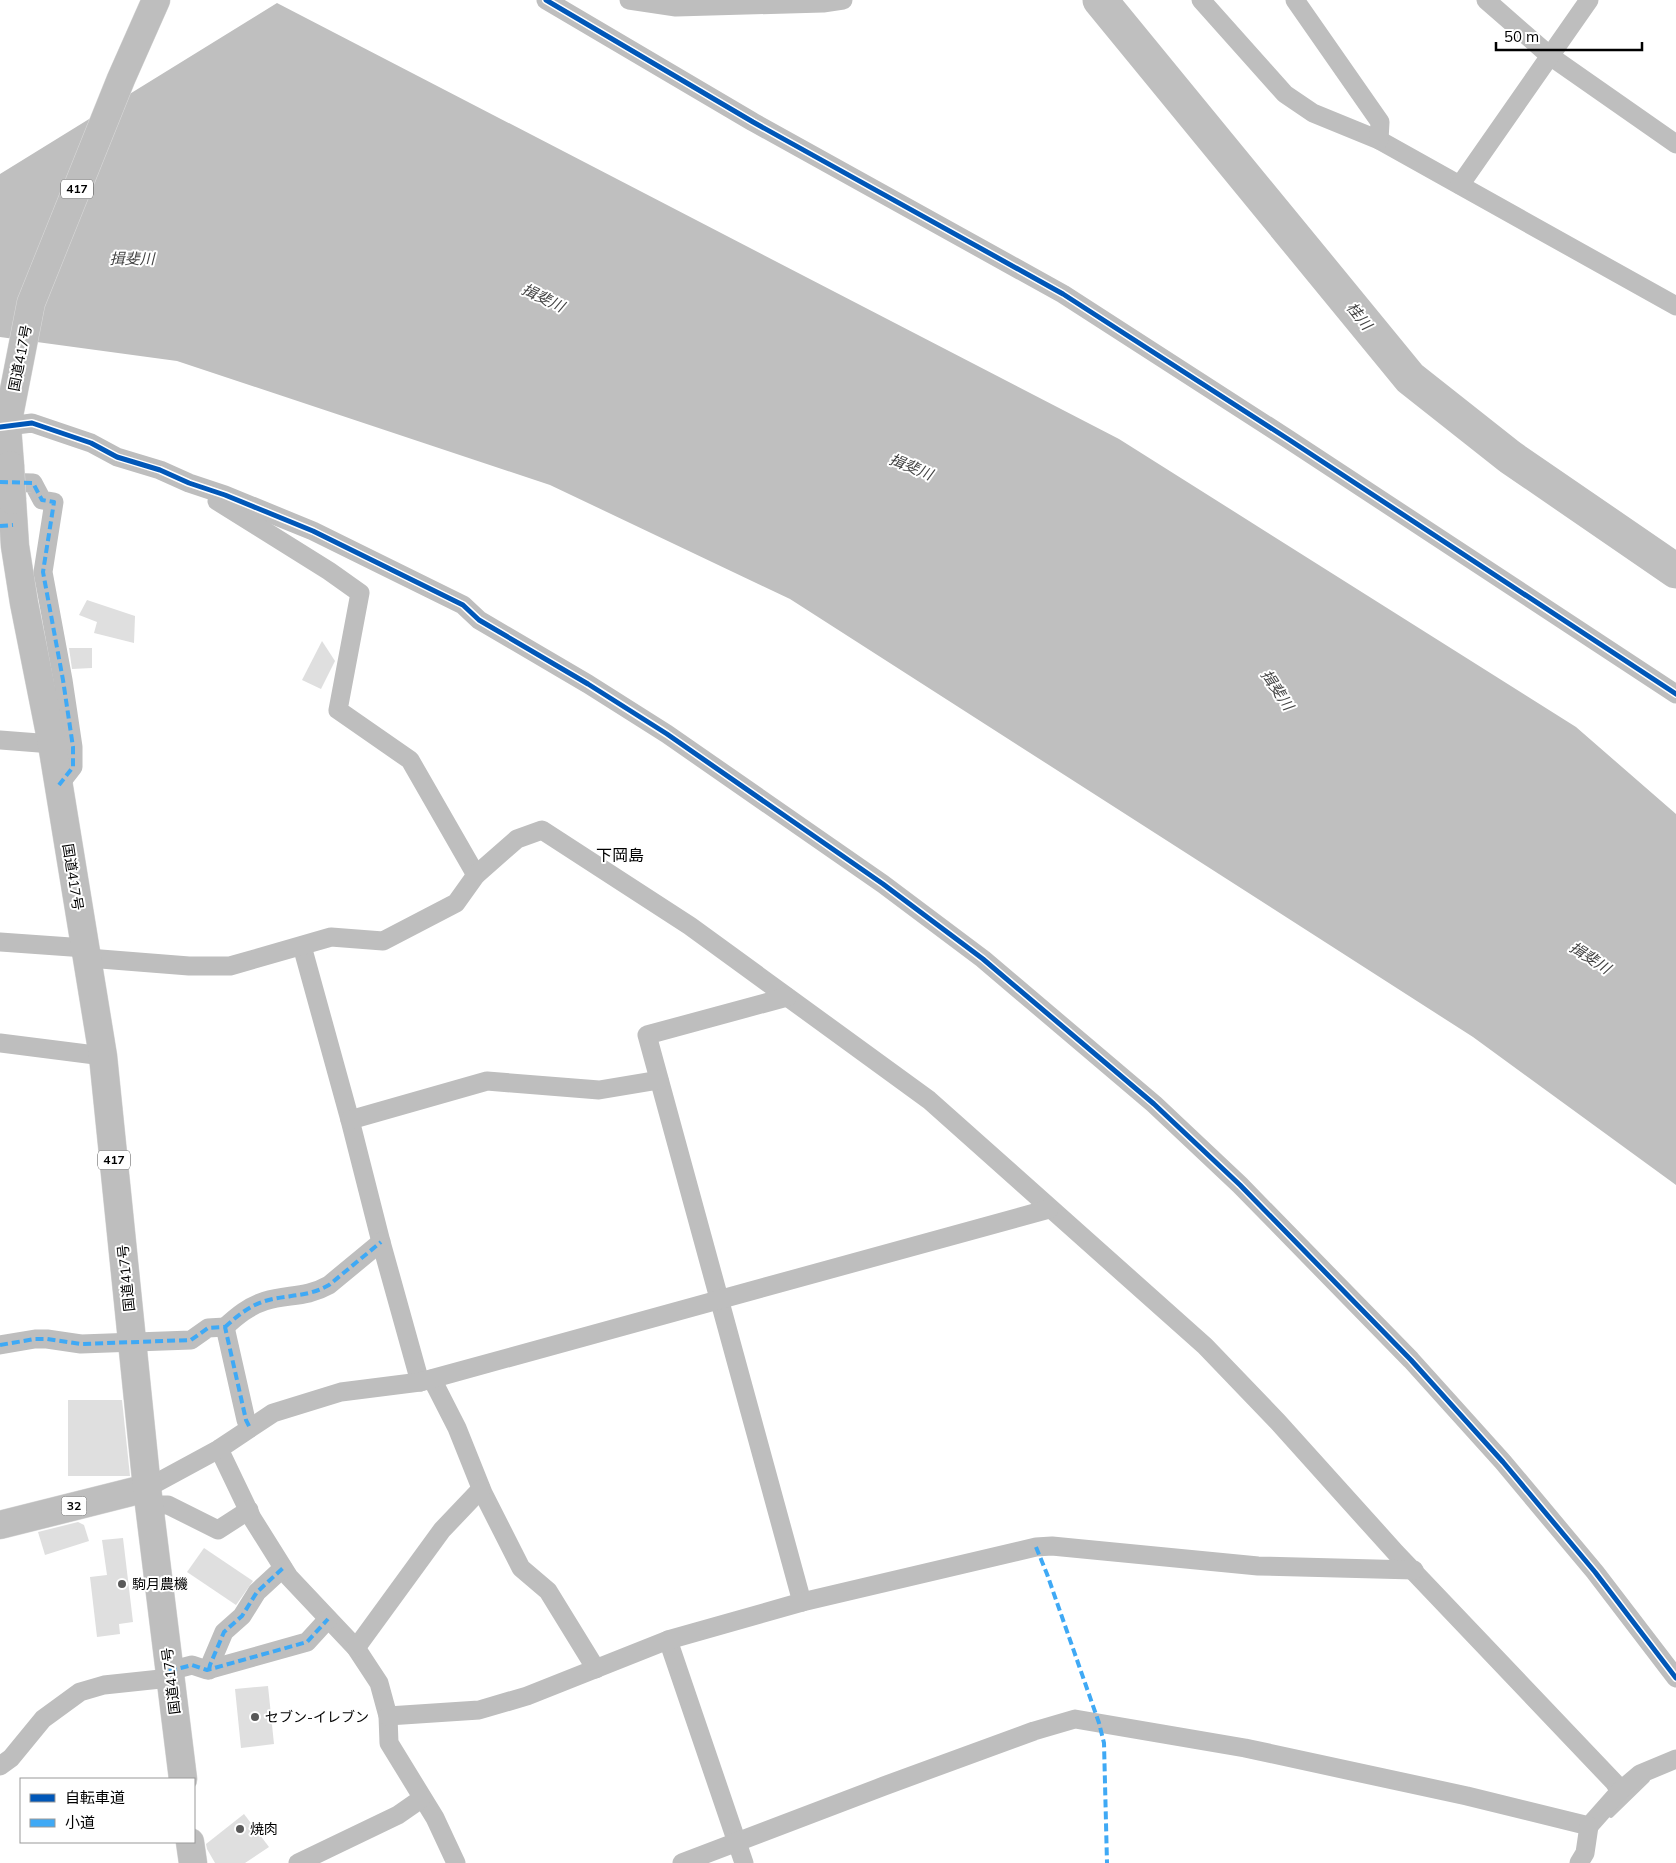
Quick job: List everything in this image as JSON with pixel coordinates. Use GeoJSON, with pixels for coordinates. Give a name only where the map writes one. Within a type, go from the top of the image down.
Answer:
{"type":"FeatureCollection","features":[{"type":"Feature","properties":{"kind":"main road","name":"国道417号"},"geometry":{"type":"LineString","coordinates":[[156,0],[121,80],[31,303],[15,384],[4,427],[7,482],[15,546],[52,744],[103,1056],[148,1496],[183,1778]]}},
{"type":"Feature","properties":{"kind":"main road","name":"32"},"geometry":{"type":"LineString","coordinates":[[0,1525],[148,1496]]}},
{"type":"Feature","properties":{"kind":"main road"},"geometry":{"type":"LineString","coordinates":[[190,1843],[193,1863]]}},
{"type":"Feature","properties":{"kind":"street"},"geometry":{"type":"LineString","coordinates":[[546,0],[753,122],[1064,294],[1676,694]]}},
{"type":"Feature","properties":{"kind":"street"},"geometry":{"type":"LineString","coordinates":[[629,0],[676,3],[823,3],[843,0]]}},
{"type":"Feature","properties":{"kind":"street"},"geometry":{"type":"LineString","coordinates":[[1201,0],[1285,94],[1313,113],[1379,140],[1676,306]]}},
{"type":"Feature","properties":{"kind":"street"},"geometry":{"type":"LineString","coordinates":[[1295,0],[1380,122],[1379,140]]}},
{"type":"Feature","properties":{"kind":"street"},"geometry":{"type":"LineString","coordinates":[[1486,0],[1550,56],[1676,144]]}},
{"type":"Feature","properties":{"kind":"street"},"geometry":{"type":"LineString","coordinates":[[1460,185],[1589,0]]}},
{"type":"Feature","properties":{"kind":"street"},"geometry":{"type":"LineString","coordinates":[[4,427],[32,424],[91,443],[118,457],[160,470],[312,531],[463,605],[479,620],[588,684],[667,734],[883,884],[983,959],[1161,1111],[1240,1185],[1411,1360],[1503,1462],[1595,1572],[1676,1678]]}},
{"type":"Feature","properties":{"kind":"street"},"geometry":{"type":"LineString","coordinates":[[7,482],[33,483],[42,500],[54,502],[43,572],[73,747],[73,766],[59,785]]}},
{"type":"Feature","properties":{"kind":"street"},"geometry":{"type":"LineString","coordinates":[[189,483],[360,593],[338,710],[410,760],[476,875]]}},
{"type":"Feature","properties":{"kind":"street"},"geometry":{"type":"LineString","coordinates":[[0,740],[52,744]]}},
{"type":"Feature","properties":{"kind":"street"},"geometry":{"type":"LineString","coordinates":[[0,942],[189,966],[230,966],[331,937],[383,941],[456,903],[476,875],[517,838],[542,830],[690,926],[929,1100],[1049,1209],[1206,1346],[1278,1422],[1396,1553],[1614,1782],[1620,1791]]}},
{"type":"Feature","properties":{"kind":"street"},"geometry":{"type":"LineString","coordinates":[[302,946],[350,1120],[381,1242],[426,1380],[457,1428],[482,1489],[521,1568],[548,1591],[596,1669]]}},
{"type":"Feature","properties":{"kind":"street"},"geometry":{"type":"LineString","coordinates":[[787,997],[647,1035],[802,1602]]}},
{"type":"Feature","properties":{"kind":"street"},"geometry":{"type":"LineString","coordinates":[[0,1043],[103,1056]]}},
{"type":"Feature","properties":{"kind":"street"},"geometry":{"type":"LineString","coordinates":[[350,1120],[486,1081],[599,1090],[659,1080]]}},
{"type":"Feature","properties":{"kind":"street"},"geometry":{"type":"LineString","coordinates":[[148,1496],[273,1413],[341,1392],[426,1380],[1049,1209]]}},
{"type":"Feature","properties":{"kind":"street"},"geometry":{"type":"LineString","coordinates":[[0,1345],[35,1339],[81,1344],[191,1340],[208,1328],[225,1327],[242,1312],[264,1301],[305,1295],[324,1288],[381,1242]]}},
{"type":"Feature","properties":{"kind":"street"},"geometry":{"type":"LineString","coordinates":[[225,1327],[246,1420],[250,1428]]}},
{"type":"Feature","properties":{"kind":"street"},"geometry":{"type":"LineString","coordinates":[[219,1449],[249,1510],[289,1577],[356,1648],[379,1683],[388,1716],[389,1742],[421,1799],[435,1818],[456,1863]]}},
{"type":"Feature","properties":{"kind":"street"},"geometry":{"type":"LineString","coordinates":[[356,1648],[442,1530],[482,1489]]}},
{"type":"Feature","properties":{"kind":"street"},"geometry":{"type":"LineString","coordinates":[[148,1496],[218,1530],[249,1510]]}},
{"type":"Feature","properties":{"kind":"street"},"geometry":{"type":"LineString","coordinates":[[388,1716],[479,1710],[527,1696],[668,1640],[802,1602],[1036,1547],[1052,1546],[1258,1566],[1414,1570]]}},
{"type":"Feature","properties":{"kind":"street"},"geometry":{"type":"LineString","coordinates":[[209,1670],[224,1632],[242,1616],[257,1592],[283,1568]]}},
{"type":"Feature","properties":{"kind":"street"},"geometry":{"type":"LineString","coordinates":[[0,1766],[11,1758],[43,1719],[80,1692],[104,1685],[170,1674],[192,1665],[209,1670],[307,1642],[328,1619]]}},
{"type":"Feature","properties":{"kind":"street"},"geometry":{"type":"LineString","coordinates":[[668,1640],[744,1863]]}},
{"type":"Feature","properties":{"kind":"street"},"geometry":{"type":"LineString","coordinates":[[682,1863],[1034,1731],[1075,1719],[1245,1748],[1467,1796],[1589,1826]]}},
{"type":"Feature","properties":{"kind":"street"},"geometry":{"type":"LineString","coordinates":[[1579,1863],[1586,1853],[1589,1826],[1620,1791],[1640,1774],[1676,1758]]}},
{"type":"Feature","properties":{"kind":"street"},"geometry":{"type":"LineString","coordinates":[[298,1863],[398,1814],[421,1799]]}},
{"type":"Feature","properties":{"kind":"water","name":"揖斐川"},"geometry":{"type":"Polygon","coordinates":[[[277,3],[1119,439],[1576,727],[1676,814],[1676,1185],[1473,1037],[790,599],[550,485],[177,361],[0,337],[0,174],[277,3]]]}},
{"type":"Feature","properties":{"kind":"building"},"geometry":{"type":"Polygon","coordinates":[[[87,600],[135,616],[134,643],[94,633],[97,622],[79,615],[87,600]]]}},
{"type":"Feature","properties":{"kind":"building"},"geometry":{"type":"Polygon","coordinates":[[[322,641],[335,661],[321,689],[302,680],[322,641]]]}},
{"type":"Feature","properties":{"kind":"building"},"geometry":{"type":"Polygon","coordinates":[[[69,648],[92,648],[92,668],[72,669],[69,648]]]}},
{"type":"Feature","properties":{"kind":"building"},"geometry":{"type":"Polygon","coordinates":[[[68,1400],[122,1400],[130,1476],[68,1476],[68,1400]]]}},
{"type":"Feature","properties":{"kind":"building"},"geometry":{"type":"Polygon","coordinates":[[[78,1522],[84,1525],[89,1541],[45,1555],[38,1532],[78,1522]]]}},
{"type":"Feature","properties":{"kind":"building"},"geometry":{"type":"Polygon","coordinates":[[[123,1538],[133,1622],[119,1624],[120,1634],[97,1637],[90,1577],[107,1575],[102,1540],[123,1538]]]}},
{"type":"Feature","properties":{"kind":"building"},"geometry":{"type":"Polygon","coordinates":[[[204,1548],[253,1581],[236,1605],[187,1572],[204,1548]]]}},
{"type":"Feature","properties":{"kind":"building","name":"セブン-イレブン"},"geometry":{"type":"Polygon","coordinates":[[[268,1686],[274,1744],[241,1748],[235,1689],[268,1686]]]}},
{"type":"Feature","properties":{"kind":"building","name":"焼肉"},"geometry":{"type":"Polygon","coordinates":[[[244,1814],[269,1847],[245,1863],[215,1863],[206,1844],[244,1814]]]}},
{"type":"Feature","properties":{"kind":"waterway","name":"桂川"},"geometry":{"type":"LineString","coordinates":[[1100,0],[1410,378],[1510,457],[1676,571]]}},
{"type":"Feature","properties":{"kind":"waterway"},"geometry":{"type":"LineString","coordinates":[[1611,1815],[1647,1780]]}},
{"type":"Feature","properties":{"kind":"marked path"},"geometry":{"type":"LineString","coordinates":[[0,482],[33,483],[42,500],[54,502],[43,572],[73,747],[73,767],[59,785]]}},
{"type":"Feature","properties":{"kind":"marked path"},"geometry":{"type":"LineString","coordinates":[[0,526],[13,525]]}},
{"type":"Feature","properties":{"kind":"marked path"},"geometry":{"type":"LineString","coordinates":[[225,1327],[243,1312],[259,1303],[313,1292],[329,1285],[381,1242]]}},
{"type":"Feature","properties":{"kind":"marked path"},"geometry":{"type":"LineString","coordinates":[[0,1345],[35,1339],[81,1344],[191,1340],[208,1328],[225,1327],[246,1420],[250,1428]]}},
{"type":"Feature","properties":{"kind":"marked path"},"geometry":{"type":"LineString","coordinates":[[1036,1547],[1099,1723],[1104,1743],[1107,1863]]}},
{"type":"Feature","properties":{"kind":"marked path"},"geometry":{"type":"LineString","coordinates":[[209,1670],[224,1632],[242,1616],[257,1592],[283,1568]]}},
{"type":"Feature","properties":{"kind":"marked path"},"geometry":{"type":"LineString","coordinates":[[169,1671],[192,1665],[207,1670],[307,1642],[328,1619]]}},
{"type":"Feature","properties":{"kind":"cycle path"},"geometry":{"type":"LineString","coordinates":[[546,0],[753,122],[1063,294],[1288,439],[1676,694]]}},
{"type":"Feature","properties":{"kind":"cycle path"},"geometry":{"type":"LineString","coordinates":[[0,427],[32,423],[91,443],[117,457],[160,470],[313,531],[463,605],[479,620],[588,684],[667,734],[883,884],[983,959],[1154,1104],[1240,1185],[1411,1360],[1503,1462],[1595,1572],[1676,1678]]}},
{"type":"Feature","properties":{"kind":"place","name":"駒月農機"},"geometry":{"type":"Point","coordinates":[122,1584]}},
{"type":"Feature","properties":{"kind":"place","name":"セブン-イレブン"},"geometry":{"type":"Point","coordinates":[255,1717]}},
{"type":"Feature","properties":{"kind":"place","name":"焼肉"},"geometry":{"type":"Point","coordinates":[240,1829]}},
{"type":"Feature","properties":{"kind":"district","name":"下岡島"},"geometry":{"type":"Point","coordinates":[620,855]}}]}
